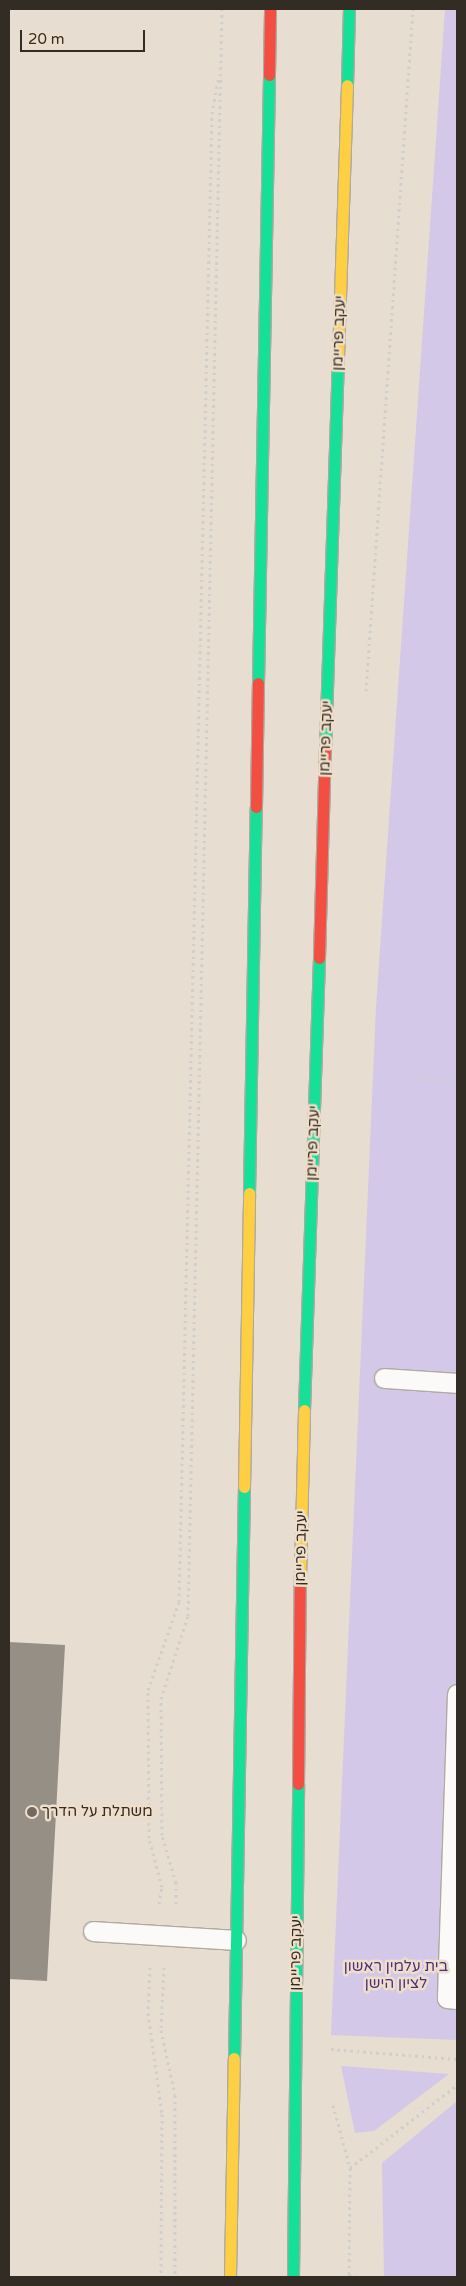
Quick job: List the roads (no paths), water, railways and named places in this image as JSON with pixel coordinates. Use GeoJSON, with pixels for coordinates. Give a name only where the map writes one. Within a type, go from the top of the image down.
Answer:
{"type":"FeatureCollection","features":[{"type":"Feature","properties":{"kind":"main road"},"geometry":{"type":"LineString","coordinates":[[230,2277],[270,9]]}},
{"type":"Feature","properties":{"kind":"main road","name":"יעקב פריימן"},"geometry":{"type":"LineString","coordinates":[[292,2277],[301,1518],[349,9]]}},
{"type":"Feature","properties":{"kind":"lane"},"geometry":{"type":"LineString","coordinates":[[384,1378],[457,1383]]}},
{"type":"Feature","properties":{"kind":"lane"},"geometry":{"type":"LineString","coordinates":[[457,1694],[447,1998],[457,1999]]}},
{"type":"Feature","properties":{"kind":"lane"},"geometry":{"type":"LineString","coordinates":[[93,1931],[236,1940]]}},
{"type":"Feature","properties":{"kind":"place","name":"משתלת על הדרך"},"geometry":{"type":"Point","coordinates":[32,1812]}},
{"type":"Feature","properties":{"kind":"park label","name":"בית עלמין ראשון לציון הישן"},"geometry":{"type":"Point","coordinates":[396,1974]}}]}
